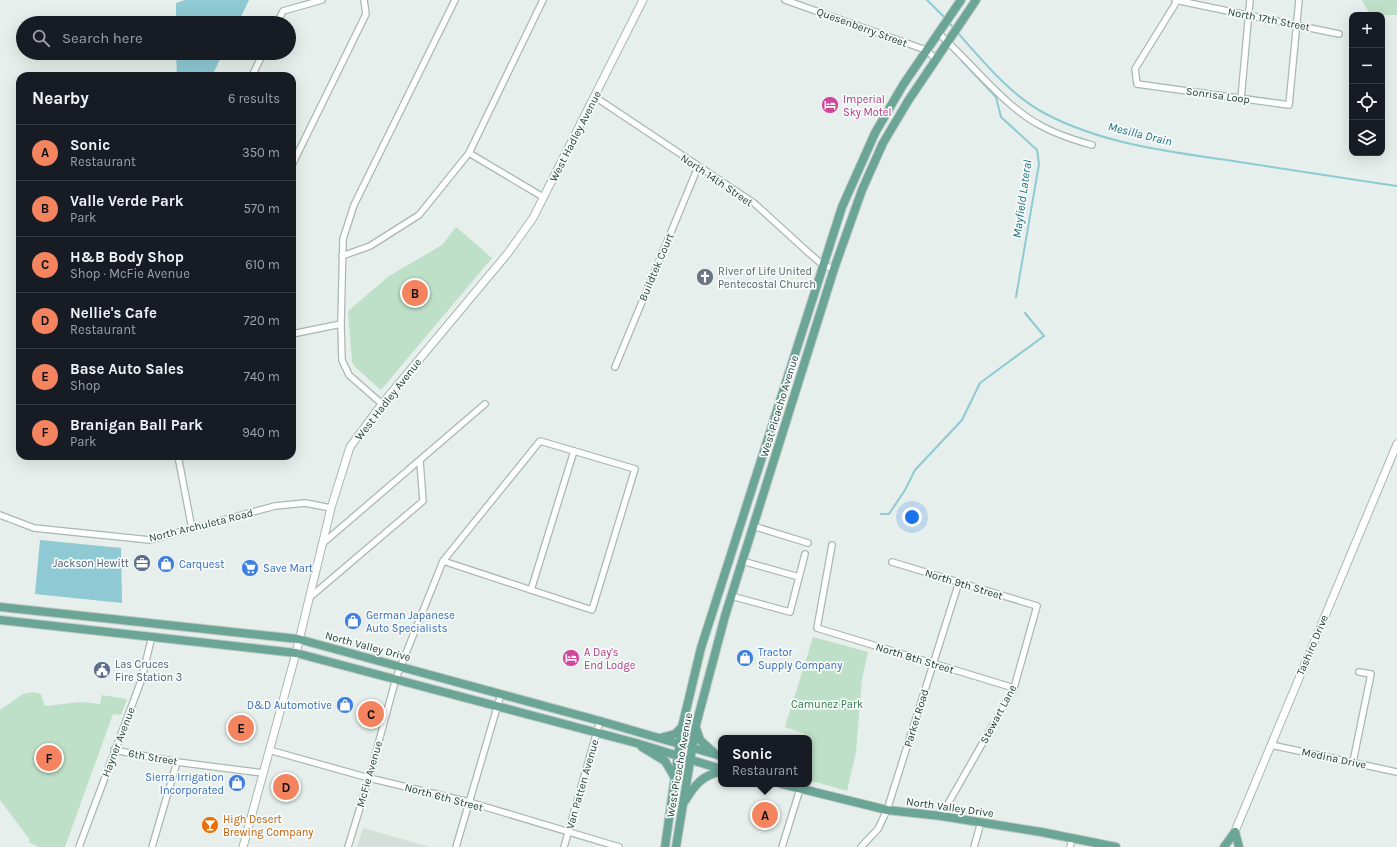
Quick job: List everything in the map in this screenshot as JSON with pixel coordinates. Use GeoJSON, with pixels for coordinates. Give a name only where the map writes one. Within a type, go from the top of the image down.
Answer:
{"type":"FeatureCollection","features":[{"type":"Feature","properties":{"kind":"main road","name":"West Picacho Avenue"},"geometry":{"type":"LineString","coordinates":[[676,847],[684,803],[691,748],[731,596],[834,269],[862,190],[883,143],[908,101],[976,0]]}},
{"type":"Feature","properties":{"kind":"main road","name":"West Picacho Avenue"},"geometry":{"type":"LineString","coordinates":[[665,847],[682,727],[701,648],[822,265],[842,207],[875,133],[902,85],[960,2]]}},
{"type":"Feature","properties":{"kind":"main road","name":"North Valley Drive"},"geometry":{"type":"LineString","coordinates":[[0,607],[298,639],[600,721],[718,755]]}},
{"type":"Feature","properties":{"kind":"main road"},"geometry":{"type":"LineString","coordinates":[[0,620],[296,653],[396,678],[597,734],[636,743],[690,758],[718,768]]}},
{"type":"Feature","properties":{"kind":"main road"},"geometry":{"type":"LineString","coordinates":[[696,726],[700,740],[718,754]]}},
{"type":"Feature","properties":{"kind":"main road"},"geometry":{"type":"LineString","coordinates":[[658,738],[675,734],[682,727]]}},
{"type":"Feature","properties":{"kind":"main road"},"geometry":{"type":"LineString","coordinates":[[636,743],[665,761],[675,779]]}},
{"type":"Feature","properties":{"kind":"main road"},"geometry":{"type":"LineString","coordinates":[[684,803],[694,786],[699,781],[707,776],[718,773]]}},
{"type":"Feature","properties":{"kind":"main road","name":"North Valley Drive"},"geometry":{"type":"LineString","coordinates":[[793,787],[887,810],[981,822],[1116,847]]}},
{"type":"Feature","properties":{"kind":"main road"},"geometry":{"type":"LineString","coordinates":[[1224,847],[1235,832]]}},
{"type":"Feature","properties":{"kind":"main road"},"geometry":{"type":"LineString","coordinates":[[1235,832],[1239,847]]}},
{"type":"Feature","properties":{"kind":"street"},"geometry":{"type":"LineString","coordinates":[[280,16],[283,11],[322,0]]}},
{"type":"Feature","properties":{"kind":"street"},"geometry":{"type":"LineString","coordinates":[[296,157],[366,14],[364,0]]}},
{"type":"Feature","properties":{"kind":"street"},"geometry":{"type":"LineString","coordinates":[[382,404],[349,375],[342,360],[340,324],[343,239],[354,205],[455,0]]}},
{"type":"Feature","properties":{"kind":"street"},"geometry":{"type":"LineString","coordinates":[[342,256],[370,246],[419,215],[469,152],[542,0]]}},
{"type":"Feature","properties":{"kind":"street","name":"West Hadley Avenue"},"geometry":{"type":"LineString","coordinates":[[243,847],[296,653],[298,639],[331,508],[350,447],[382,404],[508,253],[533,218],[643,0]]}},
{"type":"Feature","properties":{"kind":"street","name":"Quesenberry Street"},"geometry":{"type":"LineString","coordinates":[[785,0],[926,50],[936,60]]}},
{"type":"Feature","properties":{"kind":"street"},"geometry":{"type":"LineString","coordinates":[[1241,99],[1250,0]]}},
{"type":"Feature","properties":{"kind":"street","name":"Sonrisa Loop"},"geometry":{"type":"LineString","coordinates":[[1176,1],[1135,69],[1137,84],[1289,105],[1299,0]]}},
{"type":"Feature","properties":{"kind":"street","name":"North 17th Street"},"geometry":{"type":"LineString","coordinates":[[1176,1],[1248,16],[1297,24],[1339,34]]}},
{"type":"Feature","properties":{"kind":"street"},"geometry":{"type":"LineString","coordinates":[[938,33],[1014,107],[1038,124],[1068,138],[1092,146]]}},
{"type":"Feature","properties":{"kind":"street"},"geometry":{"type":"LineString","coordinates":[[254,72],[260,60]]}},
{"type":"Feature","properties":{"kind":"street","name":"North 14th Street"},"geometry":{"type":"LineString","coordinates":[[595,97],[754,204],[822,265],[834,269]]}},
{"type":"Feature","properties":{"kind":"street"},"geometry":{"type":"LineString","coordinates":[[469,152],[543,197]]}},
{"type":"Feature","properties":{"kind":"street","name":"Buildtek Court"},"geometry":{"type":"LineString","coordinates":[[615,367],[698,166]]}},
{"type":"Feature","properties":{"kind":"street"},"geometry":{"type":"LineString","coordinates":[[296,333],[340,324]]}},
{"type":"Feature","properties":{"kind":"street"},"geometry":{"type":"LineString","coordinates":[[322,544],[485,404]]}},
{"type":"Feature","properties":{"kind":"street","name":"McFie Avenue"},"geometry":{"type":"LineString","coordinates":[[348,847],[369,778],[396,678],[443,560],[540,441],[574,451]]}},
{"type":"Feature","properties":{"kind":"street","name":"Tashiro Drive"},"geometry":{"type":"LineString","coordinates":[[1228,847],[1397,444]]}},
{"type":"Feature","properties":{"kind":"street"},"geometry":{"type":"LineString","coordinates":[[443,560],[530,590],[592,610],[635,469],[574,451],[530,590]]}},
{"type":"Feature","properties":{"kind":"street"},"geometry":{"type":"LineString","coordinates":[[179,460],[192,529]]}},
{"type":"Feature","properties":{"kind":"street"},"geometry":{"type":"LineString","coordinates":[[308,599],[423,501],[420,461]]}},
{"type":"Feature","properties":{"kind":"street","name":"North Archuleta Road"},"geometry":{"type":"LineString","coordinates":[[0,516],[34,528],[150,540],[275,506],[305,503],[331,508]]}},
{"type":"Feature","properties":{"kind":"street"},"geometry":{"type":"LineString","coordinates":[[753,526],[808,543]]}},
{"type":"Feature","properties":{"kind":"street","name":"North 8th Street"},"geometry":{"type":"LineString","coordinates":[[832,545],[817,628],[1014,688]]}},
{"type":"Feature","properties":{"kind":"street"},"geometry":{"type":"LineString","coordinates":[[731,596],[790,612],[805,554]]}},
{"type":"Feature","properties":{"kind":"street"},"geometry":{"type":"LineString","coordinates":[[742,561],[799,577]]}},
{"type":"Feature","properties":{"kind":"street","name":"North 9th Street"},"geometry":{"type":"LineString","coordinates":[[892,562],[1037,606]]}},
{"type":"Feature","properties":{"kind":"street","name":"Parker Road"},"geometry":{"type":"LineString","coordinates":[[861,847],[878,829],[887,810],[959,582]]}},
{"type":"Feature","properties":{"kind":"street","name":"Stewart Lane"},"geometry":{"type":"LineString","coordinates":[[941,816],[1014,688],[1037,606]]}},
{"type":"Feature","properties":{"kind":"street","name":"Hayner Avenue"},"geometry":{"type":"LineString","coordinates":[[79,847],[141,681],[152,636]]}},
{"type":"Feature","properties":{"kind":"street"},"geometry":{"type":"LineString","coordinates":[[1353,762],[1371,674],[1359,672]]}},
{"type":"Feature","properties":{"kind":"street"},"geometry":{"type":"LineString","coordinates":[[456,847],[500,694]]}},
{"type":"Feature","properties":{"kind":"street","name":"Van Patten Avenue"},"geometry":{"type":"LineString","coordinates":[[564,847],[600,721]]}},
{"type":"Feature","properties":{"kind":"street","name":"Medina Drive"},"geometry":{"type":"LineString","coordinates":[[1271,745],[1397,772]]}},
{"type":"Feature","properties":{"kind":"street","name":"6th Street"},"geometry":{"type":"LineString","coordinates":[[114,750],[177,762],[263,773]]}},
{"type":"Feature","properties":{"kind":"street","name":"North 6th Street"},"geometry":{"type":"LineString","coordinates":[[269,750],[369,778],[469,802],[568,833],[619,847]]}},
{"type":"Feature","properties":{"kind":"street"},"geometry":{"type":"LineString","coordinates":[[152,847],[177,762]]}},
{"type":"Feature","properties":{"kind":"street"},"geometry":{"type":"LineString","coordinates":[[782,847],[800,789]]}},
{"type":"Feature","properties":{"kind":"street"},"geometry":{"type":"LineString","coordinates":[[974,847],[981,822]]}},
{"type":"Feature","properties":{"kind":"street"},"geometry":{"type":"LineString","coordinates":[[1070,847],[1072,838]]}},
{"type":"Feature","properties":{"kind":"shaded area"},"geometry":{"type":"Polygon","coordinates":[[[363,828],[430,847],[357,847],[363,828]]]}},
{"type":"Feature","properties":{"kind":"green space"},"geometry":{"type":"Polygon","coordinates":[[[1362,0],[1397,0],[1397,15],[1385,15],[1385,12],[1368,12],[1362,0]]]}},
{"type":"Feature","properties":{"kind":"green space"},"geometry":{"type":"Polygon","coordinates":[[[456,227],[492,258],[381,390],[356,368],[352,362],[348,311],[389,276],[442,245],[456,227]]]}},
{"type":"Feature","properties":{"kind":"green space","name":"Camunez Park"},"geometry":{"type":"Polygon","coordinates":[[[813,637],[868,652],[862,679],[856,752],[847,791],[812,781],[812,735],[785,727],[813,637]]]}},
{"type":"Feature","properties":{"kind":"green space"},"geometry":{"type":"Polygon","coordinates":[[[33,692],[41,694],[45,706],[81,702],[100,704],[102,695],[127,699],[121,715],[113,714],[65,847],[38,847],[29,842],[30,840],[0,800],[0,710],[23,694],[33,692]]]}},
{"type":"Feature","properties":{"kind":"water"},"geometry":{"type":"Polygon","coordinates":[[[185,0],[249,0],[241,16],[176,16],[176,3],[185,0]]]}},
{"type":"Feature","properties":{"kind":"water"},"geometry":{"type":"Polygon","coordinates":[[[176,60],[220,60],[214,72],[177,72],[176,60]]]}},
{"type":"Feature","properties":{"kind":"water"},"geometry":{"type":"Polygon","coordinates":[[[40,540],[121,548],[122,603],[35,594],[40,540]]]}},
{"type":"Feature","properties":{"kind":"waterway","name":"Mesilla Drain"},"geometry":{"type":"LineString","coordinates":[[927,0],[945,18]]}},
{"type":"Feature","properties":{"kind":"waterway","name":"Mesilla Drain"},"geometry":{"type":"LineString","coordinates":[[948,22],[955,29]]}},
{"type":"Feature","properties":{"kind":"waterway","name":"Mesilla Drain"},"geometry":{"type":"LineString","coordinates":[[957,32],[987,66],[1021,98],[1046,114],[1090,133],[1114,140],[1161,150],[1397,186]]}},
{"type":"Feature","properties":{"kind":"waterway","name":"Mayfield Lateral"},"geometry":{"type":"LineString","coordinates":[[962,61],[996,97],[1001,117],[1037,150],[1039,164],[1016,297]]}},
{"type":"Feature","properties":{"kind":"waterway","name":"Mayfield Lateral"},"geometry":{"type":"LineString","coordinates":[[881,514],[889,514],[905,490],[915,470],[962,420],[980,383],[1044,336],[1025,313]]}},
{"type":"Feature","properties":{"kind":"place","name":"Imperial Sky Motel"},"geometry":{"type":"Point","coordinates":[830,105]}},
{"type":"Feature","properties":{"kind":"place","name":"River of Life United Pentecostal Church"},"geometry":{"type":"Point","coordinates":[705,277]}},
{"type":"Feature","properties":{"kind":"place","name":"Valle Verde Park"},"geometry":{"type":"Point","coordinates":[415,293]}},
{"type":"Feature","properties":{"kind":"place","name":"Jackson Hewitt"},"geometry":{"type":"Point","coordinates":[142,563]}},
{"type":"Feature","properties":{"kind":"place","name":"Carquest"},"geometry":{"type":"Point","coordinates":[166,564]}},
{"type":"Feature","properties":{"kind":"place","name":"Save Mart"},"geometry":{"type":"Point","coordinates":[250,568]}},
{"type":"Feature","properties":{"kind":"place","name":"German Japanese Auto Specialists"},"geometry":{"type":"Point","coordinates":[353,621]}},
{"type":"Feature","properties":{"kind":"place","name":"A Day's End Lodge"},"geometry":{"type":"Point","coordinates":[571,658]}},
{"type":"Feature","properties":{"kind":"place","name":"Tractor Supply Company"},"geometry":{"type":"Point","coordinates":[745,658]}},
{"type":"Feature","properties":{"kind":"place","name":"Las Cruces Fire Station 3"},"geometry":{"type":"Point","coordinates":[102,670]}},
{"type":"Feature","properties":{"kind":"place","name":"D&D Automotive"},"geometry":{"type":"Point","coordinates":[345,705]}},
{"type":"Feature","properties":{"kind":"place","name":"H&B Body Shop"},"geometry":{"type":"Point","coordinates":[371,714]}},
{"type":"Feature","properties":{"kind":"place","name":"Base Auto Sales"},"geometry":{"type":"Point","coordinates":[241,728]}},
{"type":"Feature","properties":{"kind":"place","name":"Branigan Ball Park"},"geometry":{"type":"Point","coordinates":[49,758]}},
{"type":"Feature","properties":{"kind":"place","name":"Sierra Irrigation Incorporated"},"geometry":{"type":"Point","coordinates":[237,783]}},
{"type":"Feature","properties":{"kind":"place","name":"Nellie's Cafe"},"geometry":{"type":"Point","coordinates":[286,787]}},
{"type":"Feature","properties":{"kind":"place","name":"Sonic"},"geometry":{"type":"Point","coordinates":[765,815]}},
{"type":"Feature","properties":{"kind":"place","name":"High Desert Brewing Company"},"geometry":{"type":"Point","coordinates":[210,825]}}]}
